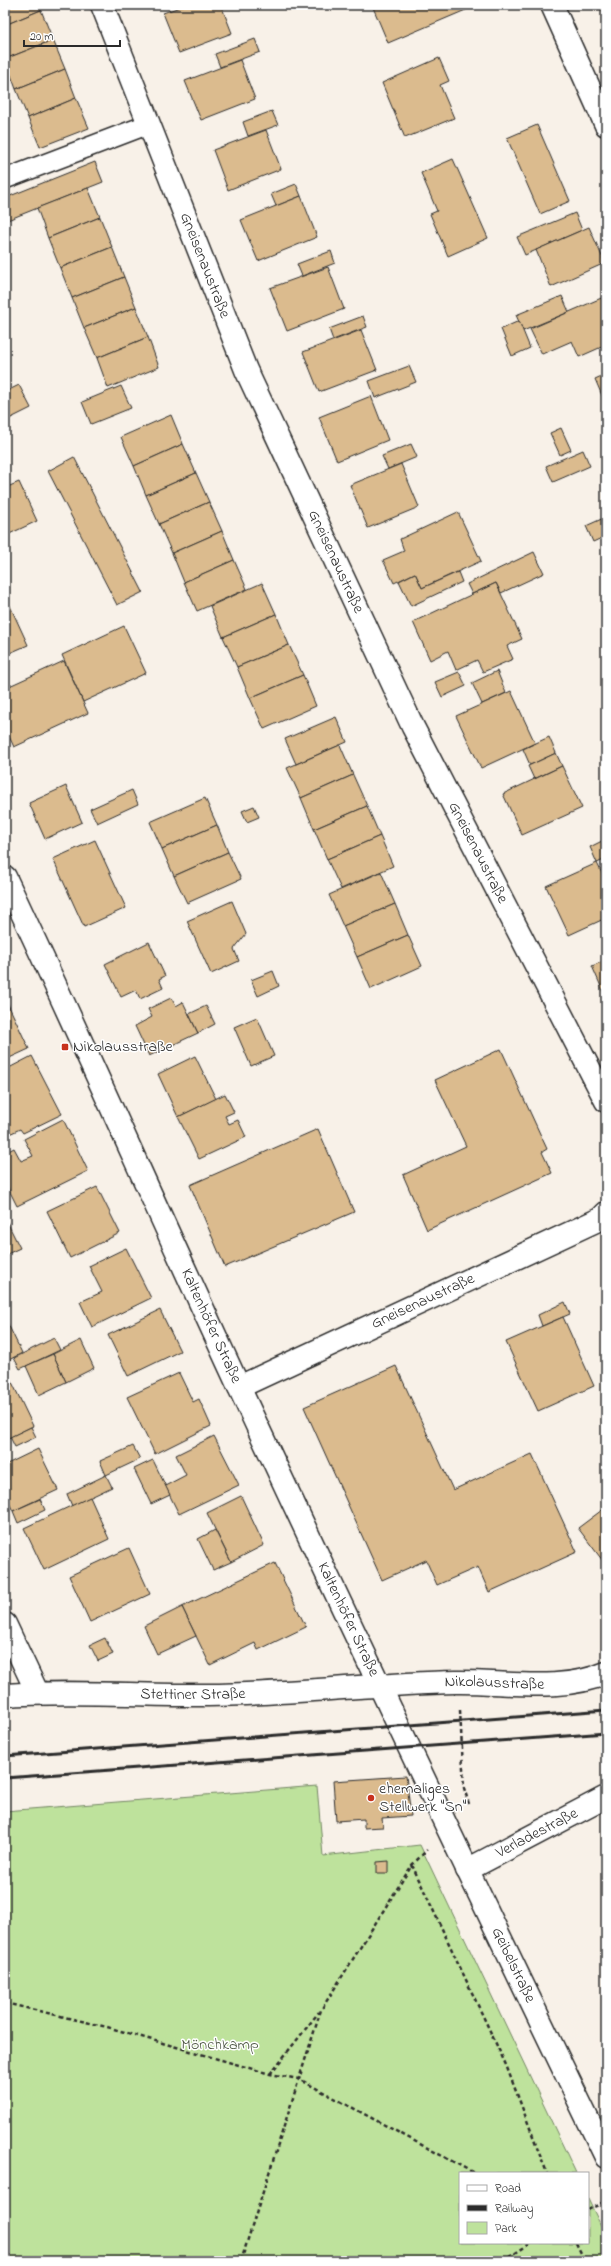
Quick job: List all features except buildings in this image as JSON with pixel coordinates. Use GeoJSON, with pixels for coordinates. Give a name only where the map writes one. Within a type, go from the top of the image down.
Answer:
{"type":"FeatureCollection","features":[{"type":"Feature","properties":{"kind":"street","name":"Gneisenaustraße"},"geometry":{"type":"LineString","coordinates":[[102,5],[246,370],[412,727],[606,1101]]}},
{"type":"Feature","properties":{"kind":"street"},"geometry":{"type":"LineString","coordinates":[[552,5],[606,125]]}},
{"type":"Feature","properties":{"kind":"street","name":"Kaltenhöfer Straße"},"geometry":{"type":"LineString","coordinates":[[5,877],[86,1048],[239,1387],[423,1773]]}},
{"type":"Feature","properties":{"kind":"street","name":"Gneisenaustraße"},"geometry":{"type":"LineString","coordinates":[[239,1387],[600,1220],[606,1213]]}},
{"type":"Feature","properties":{"kind":"street"},"geometry":{"type":"LineString","coordinates":[[5,1624],[37,1692]]}},
{"type":"Feature","properties":{"kind":"street","name":"Nikolausstraße"},"geometry":{"type":"LineString","coordinates":[[381,1685],[458,1682],[522,1686],[592,1679],[606,1673]]}},
{"type":"Feature","properties":{"kind":"street","name":"Stettiner Straße"},"geometry":{"type":"LineString","coordinates":[[5,1694],[37,1692],[209,1695],[381,1685]]}},
{"type":"Feature","properties":{"kind":"street","name":"Geibelstraße"},"geometry":{"type":"LineString","coordinates":[[423,1773],[467,1870],[606,2157]]}},
{"type":"Feature","properties":{"kind":"street","name":"Verladestraße"},"geometry":{"type":"LineString","coordinates":[[467,1870],[606,1797]]}},
{"type":"Feature","properties":{"kind":"lane"},"geometry":{"type":"LineString","coordinates":[[5,179],[148,124]]}},
{"type":"Feature","properties":{"kind":"path"},"geometry":{"type":"LineString","coordinates":[[458,1682],[464,1788]]}},
{"type":"Feature","properties":{"kind":"path"},"geometry":{"type":"LineString","coordinates":[[270,2074],[321,2010],[412,1865],[431,1846]]}},
{"type":"Feature","properties":{"kind":"path"},"geometry":{"type":"LineString","coordinates":[[412,1865],[506,2065],[547,2172]]}},
{"type":"Feature","properties":{"kind":"path"},"geometry":{"type":"LineString","coordinates":[[5,2003],[107,2027],[270,2074],[299,2079],[472,2172]]}},
{"type":"Feature","properties":{"kind":"path"},"geometry":{"type":"LineString","coordinates":[[241,2261],[321,2010]]}},
{"type":"Feature","properties":{"kind":"path"},"geometry":{"type":"LineString","coordinates":[[589,2210],[606,2201]]}},
{"type":"Feature","properties":{"kind":"path"},"geometry":{"type":"LineString","coordinates":[[503,2261],[529,2244]]}},
{"type":"Feature","properties":{"kind":"path"},"geometry":{"type":"LineString","coordinates":[[576,2244],[585,2261]]}},
{"type":"Feature","properties":{"kind":"green space","name":"Mönchkamp"},"geometry":{"type":"Polygon","coordinates":[[[317,1786],[323,1856],[420,1845],[576,2172],[459,2172],[459,2244],[589,2244],[589,2201],[606,2236],[606,2261],[5,2261],[5,1811],[317,1786]]]}},
{"type":"Feature","properties":{"kind":"railway"},"geometry":{"type":"LineString","coordinates":[[5,1756],[606,1710]]}},
{"type":"Feature","properties":{"kind":"railway"},"geometry":{"type":"LineString","coordinates":[[5,1778],[606,1733]]}},
{"type":"Feature","properties":{"kind":"place","name":"Nikolausstraße"},"geometry":{"type":"Point","coordinates":[65,1047]}},
{"type":"Feature","properties":{"kind":"place","name":"ehemaliges Stellwerk \"Sn\""},"geometry":{"type":"Point","coordinates":[371,1798]}}]}
